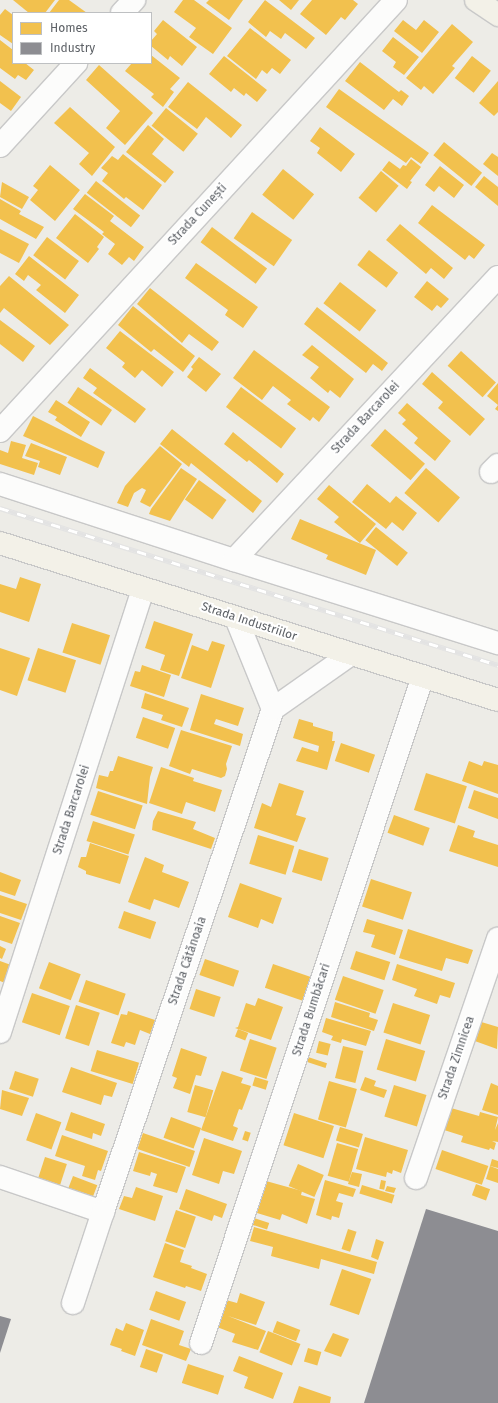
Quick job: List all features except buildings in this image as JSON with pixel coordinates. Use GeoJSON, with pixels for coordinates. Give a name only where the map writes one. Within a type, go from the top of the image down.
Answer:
{"type":"FeatureCollection","features":[{"type":"Feature","properties":{"kind":"main road"},"geometry":{"type":"LineString","coordinates":[[476,0],[498,15]]}},
{"type":"Feature","properties":{"kind":"main road","name":"Strada Industriilor"},"geometry":{"type":"LineString","coordinates":[[0,544],[498,700]]}},
{"type":"Feature","properties":{"kind":"street"},"geometry":{"type":"LineString","coordinates":[[123,12],[134,0]]}},
{"type":"Feature","properties":{"kind":"street","name":"Strada Cunești"},"geometry":{"type":"LineString","coordinates":[[0,431],[396,0]]}},
{"type":"Feature","properties":{"kind":"street"},"geometry":{"type":"LineString","coordinates":[[0,146],[75,64]]}},
{"type":"Feature","properties":{"kind":"street","name":"Strada Barcarolei"},"geometry":{"type":"LineString","coordinates":[[234,560],[498,277]]}},
{"type":"Feature","properties":{"kind":"street"},"geometry":{"type":"LineString","coordinates":[[0,484],[234,560],[498,643]]}},
{"type":"Feature","properties":{"kind":"street","name":"Strada Barcarolei"},"geometry":{"type":"LineString","coordinates":[[0,1032],[143,588]]}},
{"type":"Feature","properties":{"kind":"street"},"geometry":{"type":"LineString","coordinates":[[236,618],[273,709],[351,654]]}},
{"type":"Feature","properties":{"kind":"street","name":"Strada Bumbăcari"},"geometry":{"type":"LineString","coordinates":[[201,1343],[423,676]]}},
{"type":"Feature","properties":{"kind":"street","name":"Strada Cătănoaia"},"geometry":{"type":"LineString","coordinates":[[73,1304],[273,709]]}},
{"type":"Feature","properties":{"kind":"street","name":"Strada Zimnicea"},"geometry":{"type":"LineString","coordinates":[[416,1178],[498,939]]}},
{"type":"Feature","properties":{"kind":"street"},"geometry":{"type":"LineString","coordinates":[[0,1177],[103,1212]]}},
{"type":"Feature","properties":{"kind":"railway"},"geometry":{"type":"LineString","coordinates":[[0,508],[498,665]]}}]}
